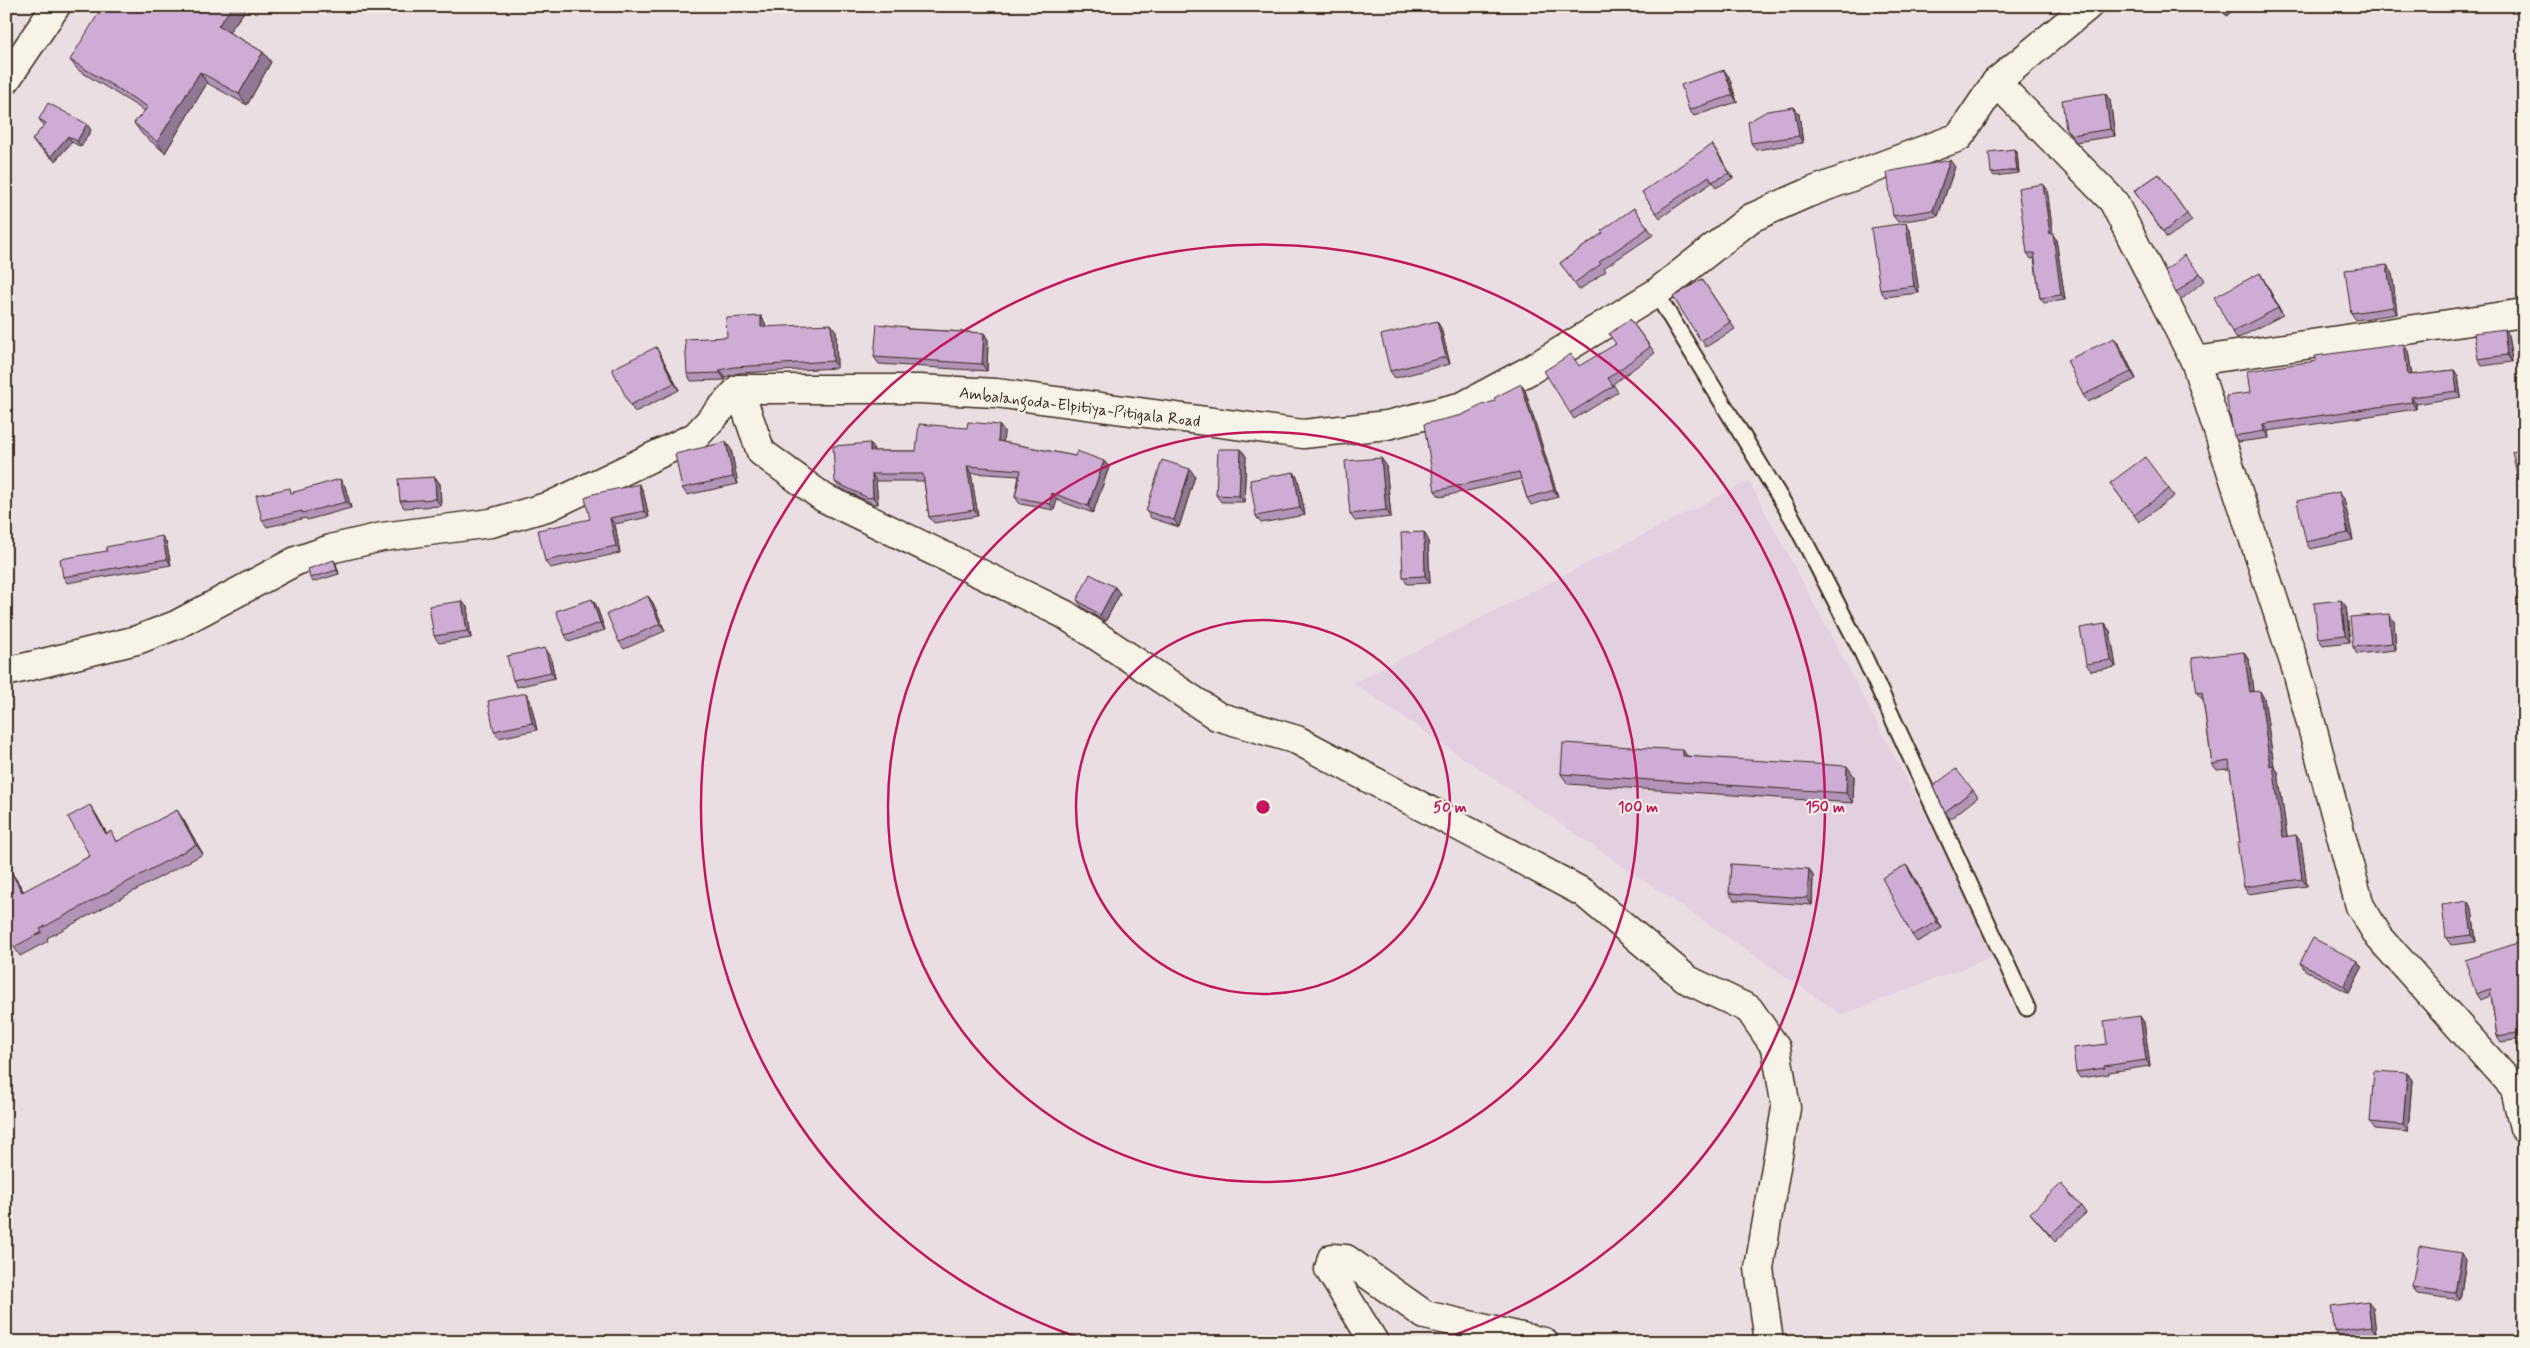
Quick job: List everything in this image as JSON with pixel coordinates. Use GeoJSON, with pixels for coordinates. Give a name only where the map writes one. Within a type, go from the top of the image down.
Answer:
{"type":"FeatureCollection","features":[{"type":"Feature","properties":{"kind":"street"},"geometry":{"type":"LineString","coordinates":[[6,80],[56,6]]}},
{"type":"Feature","properties":{"kind":"street","name":"Ambalangoda-Elpitiya-Pitigala Road"},"geometry":{"type":"LineString","coordinates":[[739,388],[919,389],[996,393],[1303,434],[1388,425],[1463,406],[1530,370],[1656,293],[1751,218],[1808,193],[1959,137],[1996,82],[2088,6]]}},
{"type":"Feature","properties":{"kind":"street"},"geometry":{"type":"LineString","coordinates":[[1996,82],[2113,200],[2195,362],[2297,671],[2360,906],[2379,937],[2515,1090],[2524,1128]]}},
{"type":"Feature","properties":{"kind":"street"},"geometry":{"type":"LineString","coordinates":[[2195,362],[2524,313]]}},
{"type":"Feature","properties":{"kind":"street"},"geometry":{"type":"LineString","coordinates":[[6,672],[136,640],[176,625],[296,561],[334,548],[382,537],[491,523],[550,506],[696,436],[739,388],[761,452],[824,498],[1064,614],[1217,716],[1297,740],[1584,893],[1688,980],[1749,1009],[1776,1048],[1786,1108],[1759,1268],[1769,1342]]}},
{"type":"Feature","properties":{"kind":"street"},"geometry":{"type":"LineString","coordinates":[[1374,1342],[1329,1269],[1332,1258],[1346,1259],[1425,1315],[1544,1342]]}},
{"type":"Feature","properties":{"kind":"lane"},"geometry":{"type":"LineString","coordinates":[[1656,293],[1793,519],[1861,650],[2027,1008]]}},
{"type":"Feature","properties":{"kind":"shaded area"},"geometry":{"type":"Polygon","coordinates":[[[1749,481],[1999,954],[1842,1015],[1353,683],[1749,481]]]}},
{"type":"Feature","properties":{"kind":"building"},"geometry":{"type":"Polygon","coordinates":[[[103,6],[233,6],[218,26],[263,52],[239,94],[200,72],[157,142],[134,123],[148,107],[70,60],[103,6]]]}},
{"type":"Feature","properties":{"kind":"building"},"geometry":{"type":"Polygon","coordinates":[[[1724,70],[1733,95],[1689,110],[1681,85],[1724,70]]]}},
{"type":"Feature","properties":{"kind":"building"},"geometry":{"type":"Polygon","coordinates":[[[2105,93],[2110,129],[2072,135],[2066,129],[2062,100],[2105,93]]]}},
{"type":"Feature","properties":{"kind":"building"},"geometry":{"type":"Polygon","coordinates":[[[48,103],[87,124],[77,141],[68,136],[51,156],[32,140],[46,123],[39,119],[48,103]]]}},
{"type":"Feature","properties":{"kind":"building"},"geometry":{"type":"Polygon","coordinates":[[[1794,107],[1799,136],[1751,143],[1748,122],[1767,111],[1794,107]]]}},
{"type":"Feature","properties":{"kind":"building"},"geometry":{"type":"Polygon","coordinates":[[[1712,144],[1729,173],[1712,182],[1709,176],[1656,213],[1642,192],[1712,144]]]}},
{"type":"Feature","properties":{"kind":"building"},"geometry":{"type":"Polygon","coordinates":[[[2014,149],[2017,170],[1991,173],[1989,152],[2014,149]]]}},
{"type":"Feature","properties":{"kind":"building"},"geometry":{"type":"Polygon","coordinates":[[[1950,160],[1933,210],[1893,216],[1887,172],[1950,160]]]}},
{"type":"Feature","properties":{"kind":"building"},"geometry":{"type":"Polygon","coordinates":[[[2159,174],[2187,214],[2163,232],[2134,191],[2159,174]]]}},
{"type":"Feature","properties":{"kind":"building"},"geometry":{"type":"Polygon","coordinates":[[[2043,184],[2050,234],[2053,234],[2061,295],[2040,298],[2034,253],[2027,253],[2018,188],[2043,184]]]}},
{"type":"Feature","properties":{"kind":"building"},"geometry":{"type":"Polygon","coordinates":[[[1634,208],[1648,228],[1599,262],[1601,264],[1574,283],[1560,263],[1603,233],[1601,231],[1634,208]]]}},
{"type":"Feature","properties":{"kind":"building"},"geometry":{"type":"Polygon","coordinates":[[[1906,223],[1914,286],[1880,290],[1871,228],[1906,223]]]}},
{"type":"Feature","properties":{"kind":"building"},"geometry":{"type":"Polygon","coordinates":[[[2184,255],[2200,273],[2176,293],[2165,271],[2184,255]]]}},
{"type":"Feature","properties":{"kind":"building"},"geometry":{"type":"Polygon","coordinates":[[[2387,265],[2393,307],[2351,313],[2345,270],[2387,265]]]}},
{"type":"Feature","properties":{"kind":"building"},"geometry":{"type":"Polygon","coordinates":[[[2260,273],[2278,308],[2232,332],[2214,297],[2260,273]]]}},
{"type":"Feature","properties":{"kind":"building"},"geometry":{"type":"Polygon","coordinates":[[[1702,279],[1730,322],[1701,341],[1673,297],[1702,279]]]}},
{"type":"Feature","properties":{"kind":"building"},"geometry":{"type":"Polygon","coordinates":[[[761,316],[761,327],[831,324],[833,361],[734,367],[720,370],[720,373],[687,374],[685,339],[727,337],[726,318],[761,316]]]}},
{"type":"Feature","properties":{"kind":"building"},"geometry":{"type":"Polygon","coordinates":[[[1630,319],[1650,347],[1608,378],[1613,386],[1570,413],[1544,371],[1571,354],[1579,366],[1616,344],[1609,334],[1630,319]]]}},
{"type":"Feature","properties":{"kind":"building"},"geometry":{"type":"Polygon","coordinates":[[[1437,321],[1446,357],[1390,371],[1381,335],[1437,321]]]}},
{"type":"Feature","properties":{"kind":"building"},"geometry":{"type":"Polygon","coordinates":[[[877,324],[907,327],[907,329],[984,333],[982,364],[874,357],[877,324]]]}},
{"type":"Feature","properties":{"kind":"building"},"geometry":{"type":"Polygon","coordinates":[[[2504,329],[2507,355],[2478,359],[2474,333],[2504,329]]]}},
{"type":"Feature","properties":{"kind":"building"},"geometry":{"type":"Polygon","coordinates":[[[2114,338],[2131,372],[2083,395],[2067,360],[2114,338]]]}},
{"type":"Feature","properties":{"kind":"building"},"geometry":{"type":"Polygon","coordinates":[[[2404,344],[2408,375],[2454,370],[2457,391],[2411,397],[2412,402],[2263,424],[2264,431],[2234,436],[2226,396],[2250,393],[2247,371],[2316,361],[2315,356],[2404,344]]]}},
{"type":"Feature","properties":{"kind":"building"},"geometry":{"type":"Polygon","coordinates":[[[656,347],[674,383],[630,405],[612,369],[656,347]]]}},
{"type":"Feature","properties":{"kind":"building"},"geometry":{"type":"Polygon","coordinates":[[[1521,384],[1554,490],[1527,498],[1519,472],[1435,491],[1424,424],[1462,415],[1495,401],[1494,398],[1521,384]]]}},
{"type":"Feature","properties":{"kind":"building"},"geometry":{"type":"Polygon","coordinates":[[[968,422],[999,425],[998,441],[1075,456],[1077,451],[1104,461],[1088,506],[1052,493],[1050,504],[1015,497],[1021,470],[967,466],[974,510],[929,517],[923,474],[872,474],[873,497],[868,498],[835,482],[833,446],[870,443],[870,451],[916,451],[919,424],[967,428],[968,422]]]}},
{"type":"Feature","properties":{"kind":"building"},"geometry":{"type":"Polygon","coordinates":[[[726,442],[733,477],[682,488],[675,454],[726,442]]]}},
{"type":"Feature","properties":{"kind":"building"},"geometry":{"type":"Polygon","coordinates":[[[1218,449],[1241,449],[1239,496],[1216,495],[1218,449]]]}},
{"type":"Feature","properties":{"kind":"building"},"geometry":{"type":"Polygon","coordinates":[[[2524,449],[2524,494],[2522,495],[2512,452],[2524,449]]]}},
{"type":"Feature","properties":{"kind":"building"},"geometry":{"type":"Polygon","coordinates":[[[2145,457],[2169,489],[2134,515],[2110,483],[2145,457]]]}},
{"type":"Feature","properties":{"kind":"building"},"geometry":{"type":"Polygon","coordinates":[[[1381,458],[1386,510],[1350,514],[1345,461],[1381,458]]]}},
{"type":"Feature","properties":{"kind":"building"},"geometry":{"type":"Polygon","coordinates":[[[1162,460],[1190,469],[1174,520],[1146,511],[1162,460]]]}},
{"type":"Feature","properties":{"kind":"building"},"geometry":{"type":"Polygon","coordinates":[[[1294,472],[1300,508],[1256,516],[1250,480],[1294,472]]]}},
{"type":"Feature","properties":{"kind":"building"},"geometry":{"type":"Polygon","coordinates":[[[435,477],[436,499],[400,501],[398,479],[435,477]]]}},
{"type":"Feature","properties":{"kind":"building"},"geometry":{"type":"Polygon","coordinates":[[[340,479],[346,502],[302,513],[302,511],[262,520],[256,495],[290,488],[291,493],[340,479]]]}},
{"type":"Feature","properties":{"kind":"building"},"geometry":{"type":"Polygon","coordinates":[[[639,484],[644,511],[610,518],[616,546],[545,561],[538,530],[590,519],[585,498],[593,494],[639,484]]]}},
{"type":"Feature","properties":{"kind":"building"},"geometry":{"type":"Polygon","coordinates":[[[2339,492],[2348,533],[2306,542],[2297,501],[2339,492]]]}},
{"type":"Feature","properties":{"kind":"building"},"geometry":{"type":"Polygon","coordinates":[[[1424,532],[1425,576],[1403,577],[1401,533],[1424,532]]]}},
{"type":"Feature","properties":{"kind":"building"},"geometry":{"type":"Polygon","coordinates":[[[162,536],[167,559],[63,577],[60,559],[107,551],[106,547],[162,536]]]}},
{"type":"Feature","properties":{"kind":"building"},"geometry":{"type":"Polygon","coordinates":[[[334,560],[337,570],[310,578],[308,569],[334,560]]]}},
{"type":"Feature","properties":{"kind":"building"},"geometry":{"type":"Polygon","coordinates":[[[1090,574],[1115,587],[1100,615],[1077,600],[1090,574]]]}},
{"type":"Feature","properties":{"kind":"building"},"geometry":{"type":"Polygon","coordinates":[[[648,596],[660,624],[619,642],[607,614],[648,596]]]}},
{"type":"Feature","properties":{"kind":"building"},"geometry":{"type":"Polygon","coordinates":[[[592,599],[600,623],[565,635],[556,611],[592,599]]]}},
{"type":"Feature","properties":{"kind":"building"},"geometry":{"type":"Polygon","coordinates":[[[2341,600],[2345,635],[2318,638],[2314,603],[2341,600]]]}},
{"type":"Feature","properties":{"kind":"building"},"geometry":{"type":"Polygon","coordinates":[[[462,601],[467,631],[434,636],[429,606],[462,601]]]}},
{"type":"Feature","properties":{"kind":"building"},"geometry":{"type":"Polygon","coordinates":[[[2389,614],[2392,643],[2353,647],[2350,617],[2389,614]]]}},
{"type":"Feature","properties":{"kind":"building"},"geometry":{"type":"Polygon","coordinates":[[[2105,624],[2111,660],[2086,664],[2080,628],[2105,624]]]}},
{"type":"Feature","properties":{"kind":"building"},"geometry":{"type":"Polygon","coordinates":[[[545,648],[551,672],[513,680],[507,656],[545,648]]]}},
{"type":"Feature","properties":{"kind":"building"},"geometry":{"type":"Polygon","coordinates":[[[2244,652],[2250,692],[2260,691],[2270,766],[2273,765],[2283,837],[2296,835],[2302,879],[2244,887],[2237,843],[2240,843],[2229,761],[2212,764],[2202,692],[2197,693],[2192,658],[2244,652]]]}},
{"type":"Feature","properties":{"kind":"building"},"geometry":{"type":"Polygon","coordinates":[[[526,693],[532,723],[494,731],[488,701],[526,693]]]}},
{"type":"Feature","properties":{"kind":"building"},"geometry":{"type":"Polygon","coordinates":[[[1563,743],[1683,750],[1683,756],[1847,766],[1846,793],[1561,774],[1563,743]]]}},
{"type":"Feature","properties":{"kind":"building"},"geometry":{"type":"Polygon","coordinates":[[[1956,769],[1973,790],[1945,812],[1933,786],[1956,769]]]}},
{"type":"Feature","properties":{"kind":"building"},"geometry":{"type":"Polygon","coordinates":[[[90,805],[106,834],[111,831],[116,842],[177,810],[196,845],[40,929],[42,932],[14,947],[6,934],[6,872],[10,870],[22,892],[90,856],[68,817],[90,805]]]}},
{"type":"Feature","properties":{"kind":"building"},"geometry":{"type":"Polygon","coordinates":[[[1731,864],[1809,869],[1807,898],[1729,893],[1731,864]]]}},
{"type":"Feature","properties":{"kind":"building"},"geometry":{"type":"Polygon","coordinates":[[[1906,865],[1937,922],[1912,935],[1882,878],[1906,865]]]}},
{"type":"Feature","properties":{"kind":"building"},"geometry":{"type":"Polygon","coordinates":[[[2467,901],[2472,935],[2446,938],[2442,905],[2467,901]]]}},
{"type":"Feature","properties":{"kind":"building"},"geometry":{"type":"Polygon","coordinates":[[[2313,938],[2357,961],[2344,986],[2300,963],[2313,938]]]}},
{"type":"Feature","properties":{"kind":"building"},"geometry":{"type":"Polygon","coordinates":[[[2524,941],[2524,1022],[2517,1023],[2518,1033],[2497,1036],[2490,989],[2476,994],[2465,960],[2524,941]]]}},
{"type":"Feature","properties":{"kind":"building"},"geometry":{"type":"Polygon","coordinates":[[[2140,1016],[2146,1060],[2076,1072],[2073,1048],[2107,1044],[2104,1021],[2140,1016]]]}},
{"type":"Feature","properties":{"kind":"building"},"geometry":{"type":"Polygon","coordinates":[[[2374,1071],[2407,1073],[2403,1125],[2370,1122],[2374,1071]]]}},
{"type":"Feature","properties":{"kind":"building"},"geometry":{"type":"Polygon","coordinates":[[[2061,1184],[2081,1206],[2050,1235],[2030,1213],[2061,1184]]]}},
{"type":"Feature","properties":{"kind":"building"},"geometry":{"type":"Polygon","coordinates":[[[2419,1246],[2462,1253],[2455,1293],[2412,1287],[2419,1246]]]}},
{"type":"Feature","properties":{"kind":"building"},"geometry":{"type":"Polygon","coordinates":[[[2368,1301],[2371,1326],[2335,1331],[2331,1306],[2368,1301]]]}},
{"type":"Feature","properties":{"kind":"building"},"geometry":{"type":"Polygon","coordinates":[[[2284,1336],[2288,1342],[2275,1342],[2284,1336]]]}}]}
